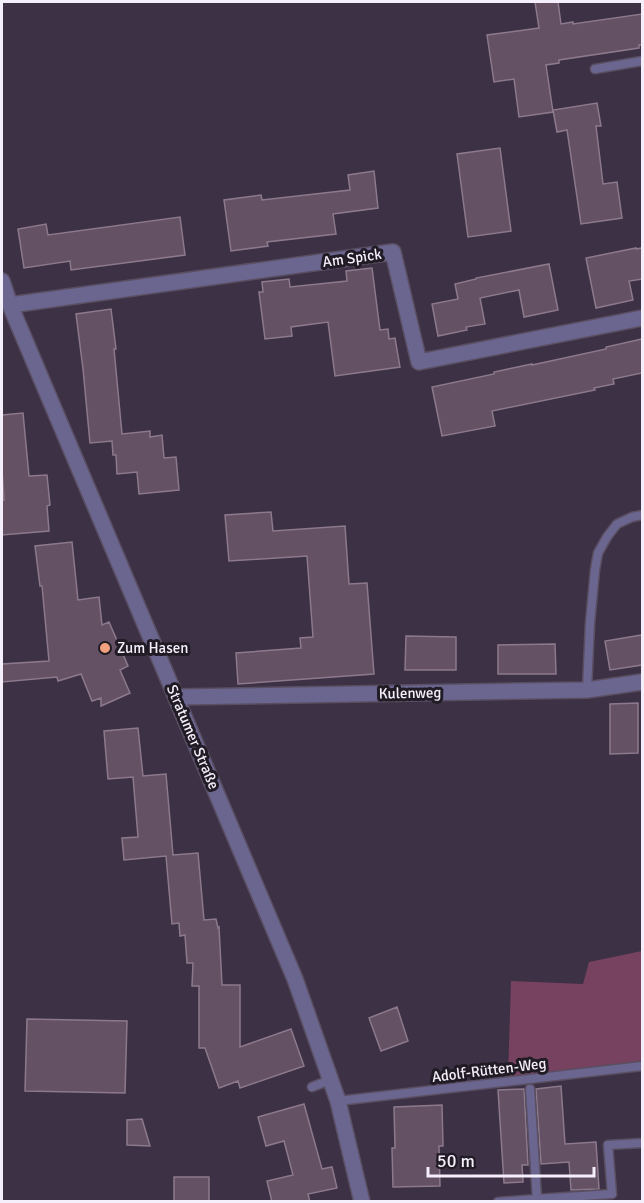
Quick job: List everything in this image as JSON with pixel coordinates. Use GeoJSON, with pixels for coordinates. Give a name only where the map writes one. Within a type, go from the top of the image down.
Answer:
{"type":"FeatureCollection","features":[{"type":"Feature","properties":{"kind":"street","name":"Am Spick"},"geometry":{"type":"LineString","coordinates":[[10,306],[393,252],[419,362],[642,318]]}},
{"type":"Feature","properties":{"kind":"street","name":"Stratumer Straße"},"geometry":{"type":"LineString","coordinates":[[2,281],[10,306],[295,979],[338,1101],[362,1202]]}},
{"type":"Feature","properties":{"kind":"street","name":"Kulenweg"},"geometry":{"type":"LineString","coordinates":[[177,697],[587,690],[642,682]]}},
{"type":"Feature","properties":{"kind":"lane"},"geometry":{"type":"LineString","coordinates":[[595,69],[642,61]]}},
{"type":"Feature","properties":{"kind":"lane"},"geometry":{"type":"LineString","coordinates":[[587,690],[590,622],[598,553],[617,524],[642,515]]}},
{"type":"Feature","properties":{"kind":"lane","name":"Adolf-Rütten-Weg"},"geometry":{"type":"LineString","coordinates":[[338,1101],[642,1066]]}},
{"type":"Feature","properties":{"kind":"lane"},"geometry":{"type":"LineString","coordinates":[[312,1087],[330,1080]]}},
{"type":"Feature","properties":{"kind":"lane"},"geometry":{"type":"LineString","coordinates":[[530,1089],[537,1199]]}},
{"type":"Feature","properties":{"kind":"lane"},"geometry":{"type":"LineString","coordinates":[[498,1202],[612,1194],[608,1145],[642,1143]]}},
{"type":"Feature","properties":{"kind":"shaded area"},"geometry":{"type":"Polygon","coordinates":[[[642,951],[642,1061],[508,1077],[511,981],[583,984],[589,962],[642,951]]]}},
{"type":"Feature","properties":{"kind":"building"},"geometry":{"type":"Polygon","coordinates":[[[535,2],[558,2],[561,24],[642,14],[642,45],[639,45],[639,48],[559,60],[559,63],[546,65],[553,112],[519,117],[514,79],[494,82],[487,35],[539,28],[535,2]]]}},
{"type":"Feature","properties":{"kind":"building"},"geometry":{"type":"Polygon","coordinates":[[[597,103],[601,126],[596,126],[603,184],[617,182],[622,218],[581,224],[567,130],[557,132],[553,110],[597,103]]]}},
{"type":"Feature","properties":{"kind":"building"},"geometry":{"type":"Polygon","coordinates":[[[500,148],[511,231],[468,237],[457,154],[500,148]]]}},
{"type":"Feature","properties":{"kind":"building"},"geometry":{"type":"Polygon","coordinates":[[[374,171],[378,208],[333,214],[336,234],[267,242],[268,246],[231,251],[224,200],[261,195],[262,200],[350,190],[348,175],[374,171]]]}},
{"type":"Feature","properties":{"kind":"building"},"geometry":{"type":"Polygon","coordinates":[[[180,217],[185,255],[71,270],[70,261],[24,268],[18,229],[46,224],[48,235],[180,217]]]}},
{"type":"Feature","properties":{"kind":"building"},"geometry":{"type":"Polygon","coordinates":[[[642,248],[642,279],[629,281],[633,300],[596,308],[586,258],[642,248]]]}},
{"type":"Feature","properties":{"kind":"building"},"geometry":{"type":"Polygon","coordinates":[[[549,264],[558,310],[524,317],[519,290],[480,298],[485,324],[438,336],[432,304],[458,299],[455,284],[549,264]]]}},
{"type":"Feature","properties":{"kind":"building"},"geometry":{"type":"Polygon","coordinates":[[[372,268],[380,330],[388,329],[389,339],[395,338],[400,367],[335,376],[328,322],[291,327],[292,336],[265,339],[259,292],[263,292],[262,282],[289,279],[290,287],[347,281],[346,271],[372,268]]]}},
{"type":"Feature","properties":{"kind":"building"},"geometry":{"type":"Polygon","coordinates":[[[111,309],[122,434],[150,431],[150,437],[162,435],[164,458],[176,457],[179,490],[139,494],[137,472],[117,474],[116,455],[113,455],[112,441],[90,443],[76,314],[111,309]]]}},
{"type":"Feature","properties":{"kind":"building"},"geometry":{"type":"Polygon","coordinates":[[[642,339],[642,373],[613,379],[614,384],[594,388],[595,390],[492,411],[495,426],[442,436],[432,387],[642,339]]]}},
{"type":"Feature","properties":{"kind":"building"},"geometry":{"type":"Polygon","coordinates":[[[23,413],[29,476],[47,475],[50,505],[47,506],[49,531],[2,535],[2,500],[4,500],[2,415],[23,413]]]}},
{"type":"Feature","properties":{"kind":"building"},"geometry":{"type":"Polygon","coordinates":[[[271,512],[273,531],[345,526],[349,584],[367,583],[374,674],[238,684],[236,653],[301,648],[300,638],[313,637],[307,556],[229,561],[225,515],[271,512]]]}},
{"type":"Feature","properties":{"kind":"building"},"geometry":{"type":"Polygon","coordinates":[[[72,542],[78,600],[99,597],[102,625],[109,622],[128,666],[120,670],[130,693],[101,706],[101,698],[92,701],[81,674],[58,681],[57,677],[2,682],[2,664],[49,661],[42,586],[40,586],[35,546],[72,542]]]}},
{"type":"Feature","properties":{"kind":"building"},"geometry":{"type":"Polygon","coordinates":[[[642,635],[642,665],[610,670],[605,641],[642,635]]]}},
{"type":"Feature","properties":{"kind":"building"},"geometry":{"type":"Polygon","coordinates":[[[406,636],[456,637],[456,670],[405,670],[406,636]]]}},
{"type":"Feature","properties":{"kind":"building"},"geometry":{"type":"Polygon","coordinates":[[[555,644],[556,674],[498,674],[498,645],[555,644]]]}},
{"type":"Feature","properties":{"kind":"building"},"geometry":{"type":"Polygon","coordinates":[[[638,703],[638,753],[610,754],[610,704],[638,703]]]}},
{"type":"Feature","properties":{"kind":"building"},"geometry":{"type":"Polygon","coordinates":[[[138,728],[143,776],[166,774],[173,855],[198,853],[204,920],[216,919],[219,927],[222,985],[240,985],[240,1047],[291,1029],[304,1066],[240,1088],[238,1081],[219,1088],[205,1048],[199,1048],[199,986],[192,986],[193,963],[187,963],[185,935],[180,936],[179,923],[172,924],[166,856],[124,860],[122,838],[138,837],[133,777],[108,779],[104,731],[138,728]]]}},
{"type":"Feature","properties":{"kind":"building"},"geometry":{"type":"Polygon","coordinates":[[[397,1007],[408,1041],[381,1051],[369,1018],[397,1007]]]}},
{"type":"Feature","properties":{"kind":"building"},"geometry":{"type":"Polygon","coordinates":[[[27,1019],[127,1021],[125,1093],[25,1091],[27,1019]]]}},
{"type":"Feature","properties":{"kind":"building"},"geometry":{"type":"Polygon","coordinates":[[[561,1086],[565,1144],[596,1142],[599,1189],[571,1190],[569,1162],[541,1164],[536,1089],[561,1086]]]}},
{"type":"Feature","properties":{"kind":"building"},"geometry":{"type":"Polygon","coordinates":[[[524,1089],[528,1165],[522,1165],[523,1182],[504,1183],[498,1090],[524,1089]]]}},
{"type":"Feature","properties":{"kind":"building"},"geometry":{"type":"Polygon","coordinates":[[[304,1104],[322,1169],[332,1167],[337,1188],[308,1194],[310,1202],[272,1202],[267,1181],[293,1175],[284,1141],[266,1146],[258,1117],[304,1104]]]}},
{"type":"Feature","properties":{"kind":"building"},"geometry":{"type":"Polygon","coordinates":[[[442,1105],[443,1146],[439,1146],[440,1186],[393,1187],[394,1107],[442,1105]]]}},
{"type":"Feature","properties":{"kind":"building"},"geometry":{"type":"Polygon","coordinates":[[[142,1119],[150,1146],[127,1145],[127,1120],[142,1119]]]}},
{"type":"Feature","properties":{"kind":"building"},"geometry":{"type":"Polygon","coordinates":[[[174,1177],[209,1177],[209,1202],[174,1202],[174,1177]]]}},
{"type":"Feature","properties":{"kind":"place","name":"Zum Hasen"},"geometry":{"type":"Point","coordinates":[105,648]}}]}
